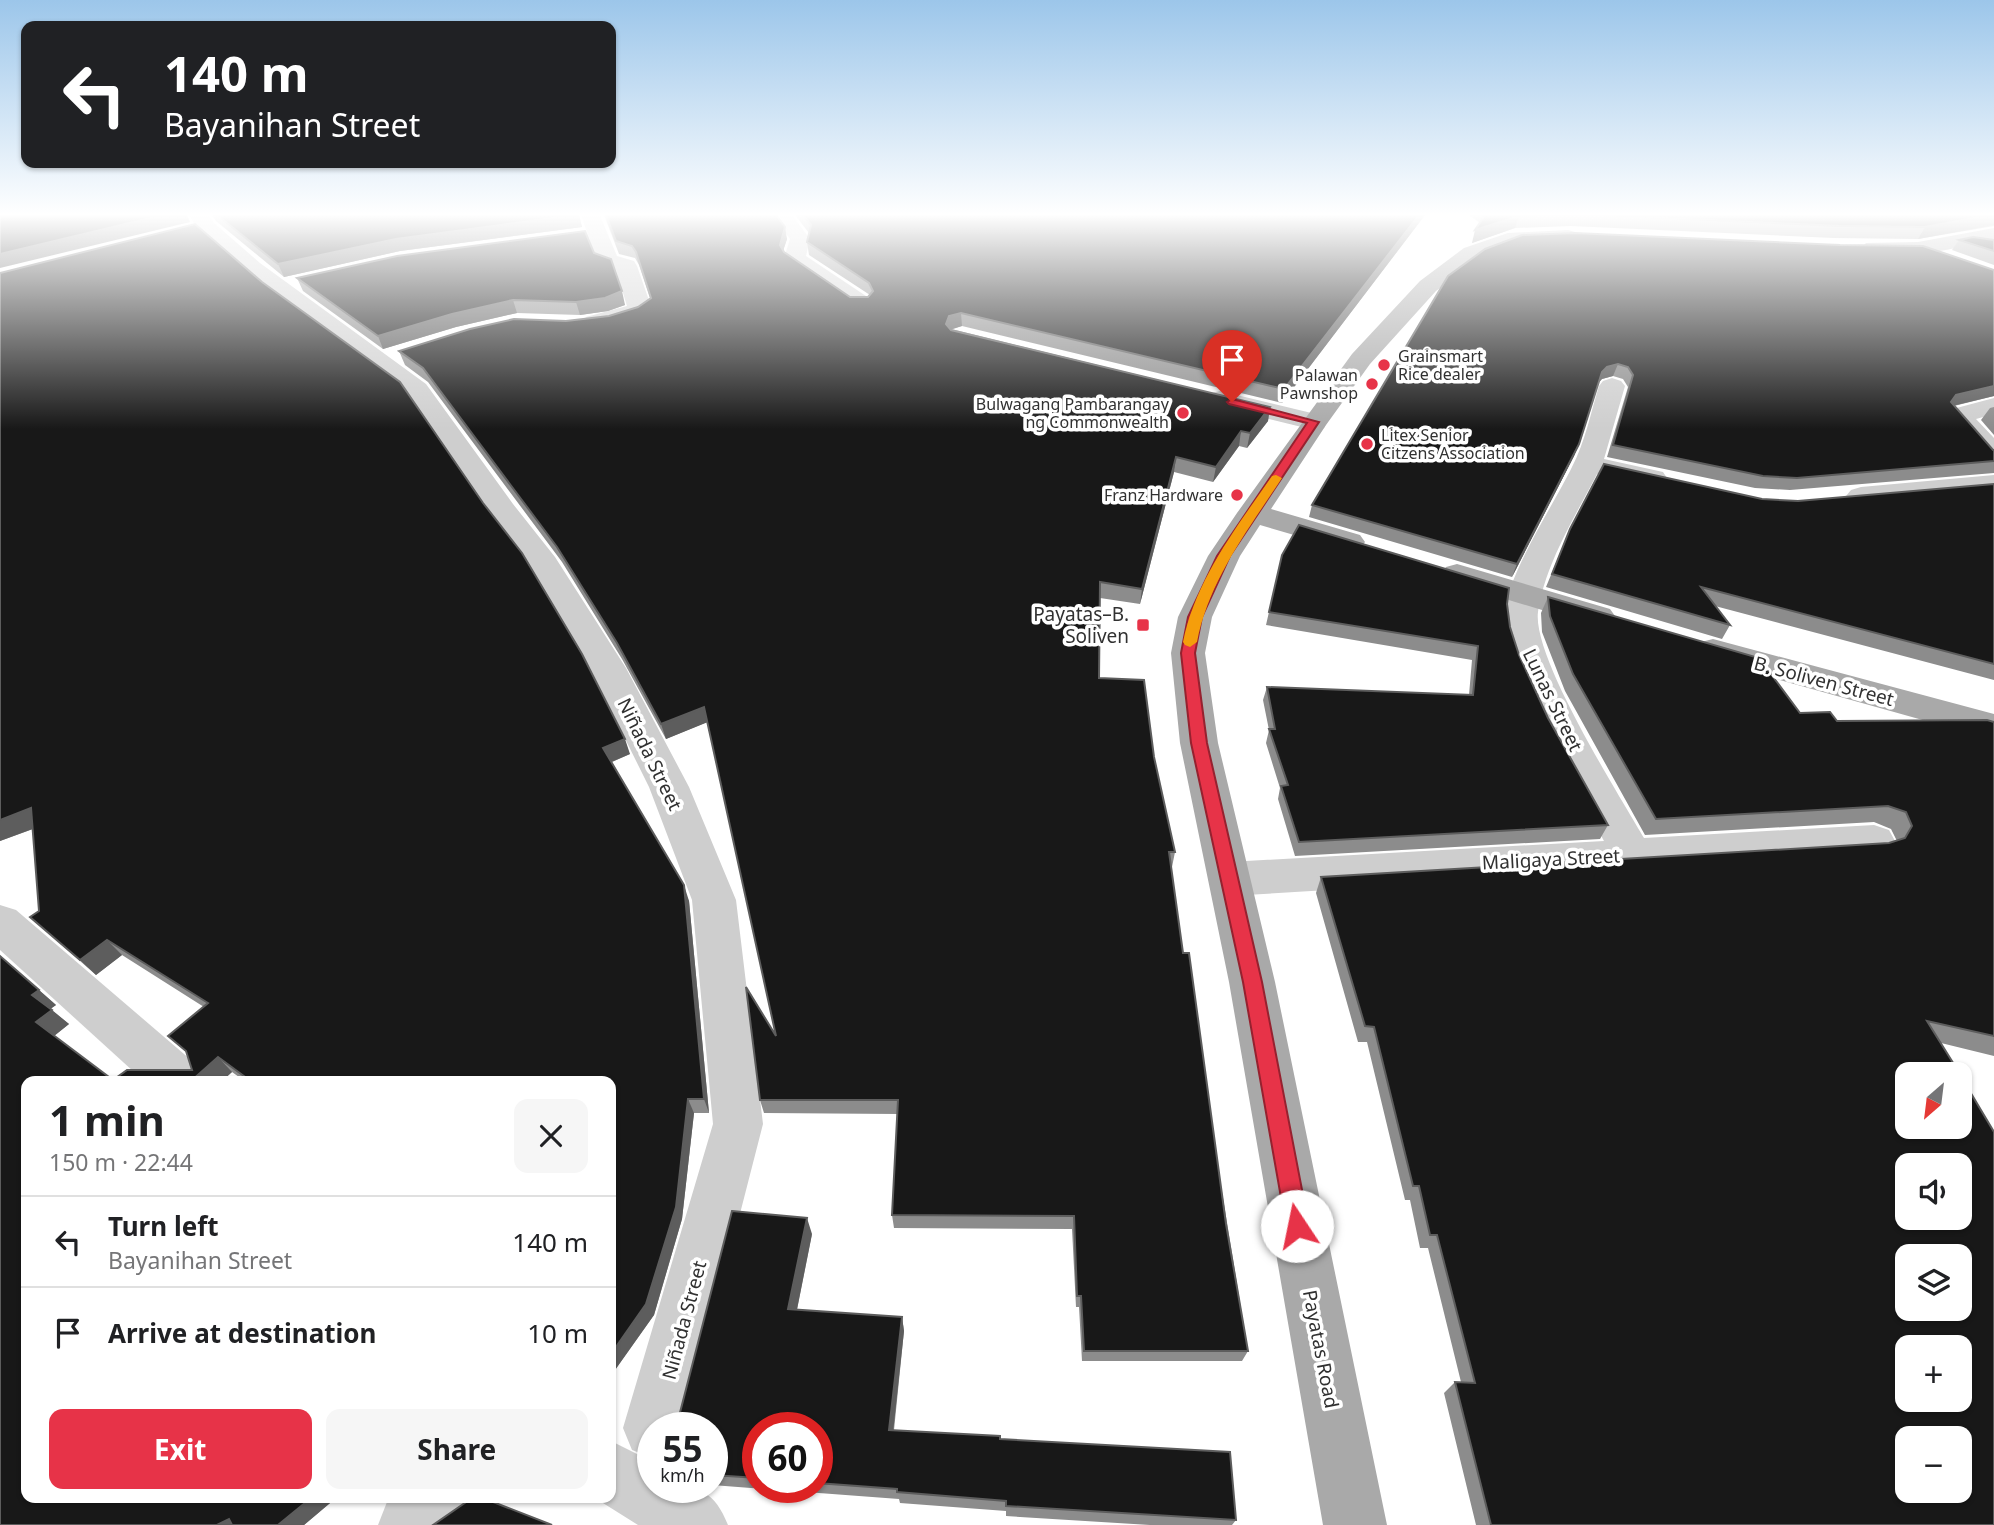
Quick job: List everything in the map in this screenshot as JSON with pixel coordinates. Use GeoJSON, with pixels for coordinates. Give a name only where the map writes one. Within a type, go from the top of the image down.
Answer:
{"type":"FeatureCollection","features":[{"type":"Feature","properties":{"kind":"main road","name":"Payatas Road"},"geometry":{"type":"LineString","coordinates":[[1355,1525],[1252,982],[1199,743],[1188,653],[1195,617],[1224,556],[1252,513],[1361,359],[1428,286]]}},
{"type":"Feature","properties":{"kind":"main road"},"geometry":{"type":"LineString","coordinates":[[1252,513],[1378,551]]}},
{"type":"Feature","properties":{"kind":"main road"},"geometry":{"type":"LineString","coordinates":[[1428,566],[1631,626]]}},
{"type":"Feature","properties":{"kind":"main road","name":"B. Soliven Street"},"geometry":{"type":"LineString","coordinates":[[1684,642],[1994,727]]}},
{"type":"Feature","properties":{"kind":"street","name":"Niñada Street"},"geometry":{"type":"LineString","coordinates":[[294,286],[389,358],[417,389],[544,565],[608,668],[669,787],[714,900],[738,1124],[658,1412]]}},
{"type":"Feature","properties":{"kind":"street"},"geometry":{"type":"LineString","coordinates":[[572,324],[622,317],[640,309],[633,286]]}},
{"type":"Feature","properties":{"kind":"street"},"geometry":{"type":"LineString","coordinates":[[836,286],[861,303]]}},
{"type":"Feature","properties":{"kind":"street","name":"Lunas Street"},"geometry":{"type":"LineString","coordinates":[[1612,386],[1588,464],[1560,518],[1527,595],[1521,629],[1530,658],[1632,855]]}},
{"type":"Feature","properties":{"kind":"street"},"geometry":{"type":"LineString","coordinates":[[1192,392],[1314,422]]}},
{"type":"Feature","properties":{"kind":"street"},"geometry":{"type":"LineString","coordinates":[[1994,406],[1958,416],[1994,454]]}},
{"type":"Feature","properties":{"kind":"street"},"geometry":{"type":"LineString","coordinates":[[1588,464],[1677,483]]}},
{"type":"Feature","properties":{"kind":"street"},"geometry":{"type":"LineString","coordinates":[[1831,498],[1994,484]]}},
{"type":"Feature","properties":{"kind":"street","name":"Maligaya Street"},"geometry":{"type":"LineString","coordinates":[[1229,878],[1874,841]]}},
{"type":"Feature","properties":{"kind":"street"},"geometry":{"type":"LineString","coordinates":[[0,923],[174,1076]]}},
{"type":"Feature","properties":{"kind":"street"},"geometry":{"type":"LineString","coordinates":[[634,1465],[696,1525]]}},
{"type":"Feature","properties":{"kind":"street"},"geometry":{"type":"LineString","coordinates":[[410,1525],[441,1503]]}},
{"type":"Feature","properties":{"kind":"building"},"geometry":{"type":"Polygon","coordinates":[[[0,286],[268,286],[400,382],[483,503],[522,553],[582,654],[625,739],[603,748],[684,885],[704,1099],[688,1099],[676,1207],[646,1304],[616,1347],[616,1076],[244,1076],[218,1057],[197,1076],[119,1076],[127,1070],[192,1070],[186,1051],[168,1036],[208,1003],[107,940],[80,960],[30,917],[39,911],[31,808],[0,820],[0,286]]]}},
{"type":"Feature","properties":{"kind":"building"},"geometry":{"type":"Polygon","coordinates":[[[308,286],[620,286],[622,291],[605,298],[576,302],[513,300],[452,314],[378,336],[308,286]]]}},
{"type":"Feature","properties":{"kind":"building"},"geometry":{"type":"Polygon","coordinates":[[[647,286],[834,286],[850,297],[868,297],[873,291],[871,286],[1364,286],[1284,389],[961,313],[949,316],[946,324],[951,330],[1270,407],[1250,433],[1241,431],[1216,467],[1176,457],[1142,589],[1100,582],[1099,678],[1144,680],[1154,757],[1175,852],[1169,852],[1183,953],[1189,953],[1226,1224],[1248,1351],[1084,1351],[1081,1296],[1077,1296],[1074,1216],[892,1215],[898,1100],[760,1100],[746,987],[776,1036],[704,707],[661,724],[617,643],[557,547],[423,368],[399,351],[470,329],[514,319],[566,321],[609,316],[638,307],[651,298],[647,286]]]}},
{"type":"Feature","properties":{"kind":"building"},"geometry":{"type":"Polygon","coordinates":[[[1442,286],[1994,286],[1994,386],[1956,395],[1951,402],[1994,450],[1994,461],[1797,478],[1763,476],[1613,445],[1633,375],[1628,367],[1618,364],[1607,367],[1602,372],[1579,444],[1517,564],[1312,505],[1442,286]]]}},
{"type":"Feature","properties":{"kind":"building"},"geometry":{"type":"Polygon","coordinates":[[[1604,464],[1762,499],[1798,501],[1994,484],[1994,664],[1701,587],[1730,625],[1552,574],[1570,529],[1604,464]]]}},
{"type":"Feature","properties":{"kind":"building"},"geometry":{"type":"Polygon","coordinates":[[[1299,525],[1509,588],[1507,604],[1510,627],[1519,655],[1548,718],[1608,825],[1299,842],[1281,786],[1288,785],[1269,729],[1275,729],[1267,687],[1473,695],[1478,646],[1269,612],[1282,555],[1299,525]]]}},
{"type":"Feature","properties":{"kind":"building"},"geometry":{"type":"Polygon","coordinates":[[[1548,597],[1759,658],[1800,713],[1830,712],[1837,721],[1994,722],[1994,1036],[1927,1021],[1953,1062],[1895,1062],[1895,1139],[1972,1139],[1972,1095],[1994,1132],[1994,1525],[1491,1525],[1455,1382],[1475,1383],[1437,1235],[1430,1235],[1419,1186],[1413,1186],[1374,1027],[1365,1026],[1321,877],[1889,843],[1905,838],[1912,826],[1906,812],[1888,806],[1656,819],[1573,674],[1550,616],[1548,597]]]}},
{"type":"Feature","properties":{"kind":"building"},"geometry":{"type":"Polygon","coordinates":[[[0,956],[39,990],[32,995],[52,1010],[36,1022],[108,1076],[21,1076],[21,1503],[305,1503],[278,1525],[232,1525],[229,1519],[217,1525],[0,1525],[0,956]]]}},
{"type":"Feature","properties":{"kind":"building"},"geometry":{"type":"Polygon","coordinates":[[[732,1211],[807,1218],[788,1309],[902,1317],[889,1430],[1230,1452],[1236,1520],[1006,1506],[1006,1501],[833,1484],[833,1412],[742,1412],[742,1477],[728,1476],[728,1412],[680,1412],[732,1211]]]}},
{"type":"Feature","properties":{"kind":"building"},"geometry":{"type":"Polygon","coordinates":[[[465,1503],[496,1503],[552,1525],[433,1525],[465,1503]]]}},
{"type":"Feature","properties":{"kind":"slow traffic"},"geometry":{"type":"LineString","coordinates":[[1190,642],[1195,617],[1224,556],[1276,478]]}},
{"type":"Feature","properties":{"kind":"place","name":"Grainsmart Rice dealer"},"geometry":{"type":"Point","coordinates":[1384,365]}},
{"type":"Feature","properties":{"kind":"place","name":"Palawan Pawnshop"},"geometry":{"type":"Point","coordinates":[1372,384]}},
{"type":"Feature","properties":{"kind":"place","name":"Bulwagang Pambarangay ng Commonwealth"},"geometry":{"type":"Point","coordinates":[1183,413]}},
{"type":"Feature","properties":{"kind":"place","name":"Litex Senior Citzens Association"},"geometry":{"type":"Point","coordinates":[1367,444]}},
{"type":"Feature","properties":{"kind":"place","name":"Franz Hardware"},"geometry":{"type":"Point","coordinates":[1237,495]}},
{"type":"Feature","properties":{"kind":"place","name":"Payatas–B. Soliven"},"geometry":{"type":"Point","coordinates":[1143,625]}},
{"type":"Feature","properties":{"kind":"route"},"geometry":{"type":"LineString","coordinates":[[1232,402],[1314,422],[1224,556],[1195,617],[1188,653],[1199,743],[1252,982],[1297,1226]]}}]}
